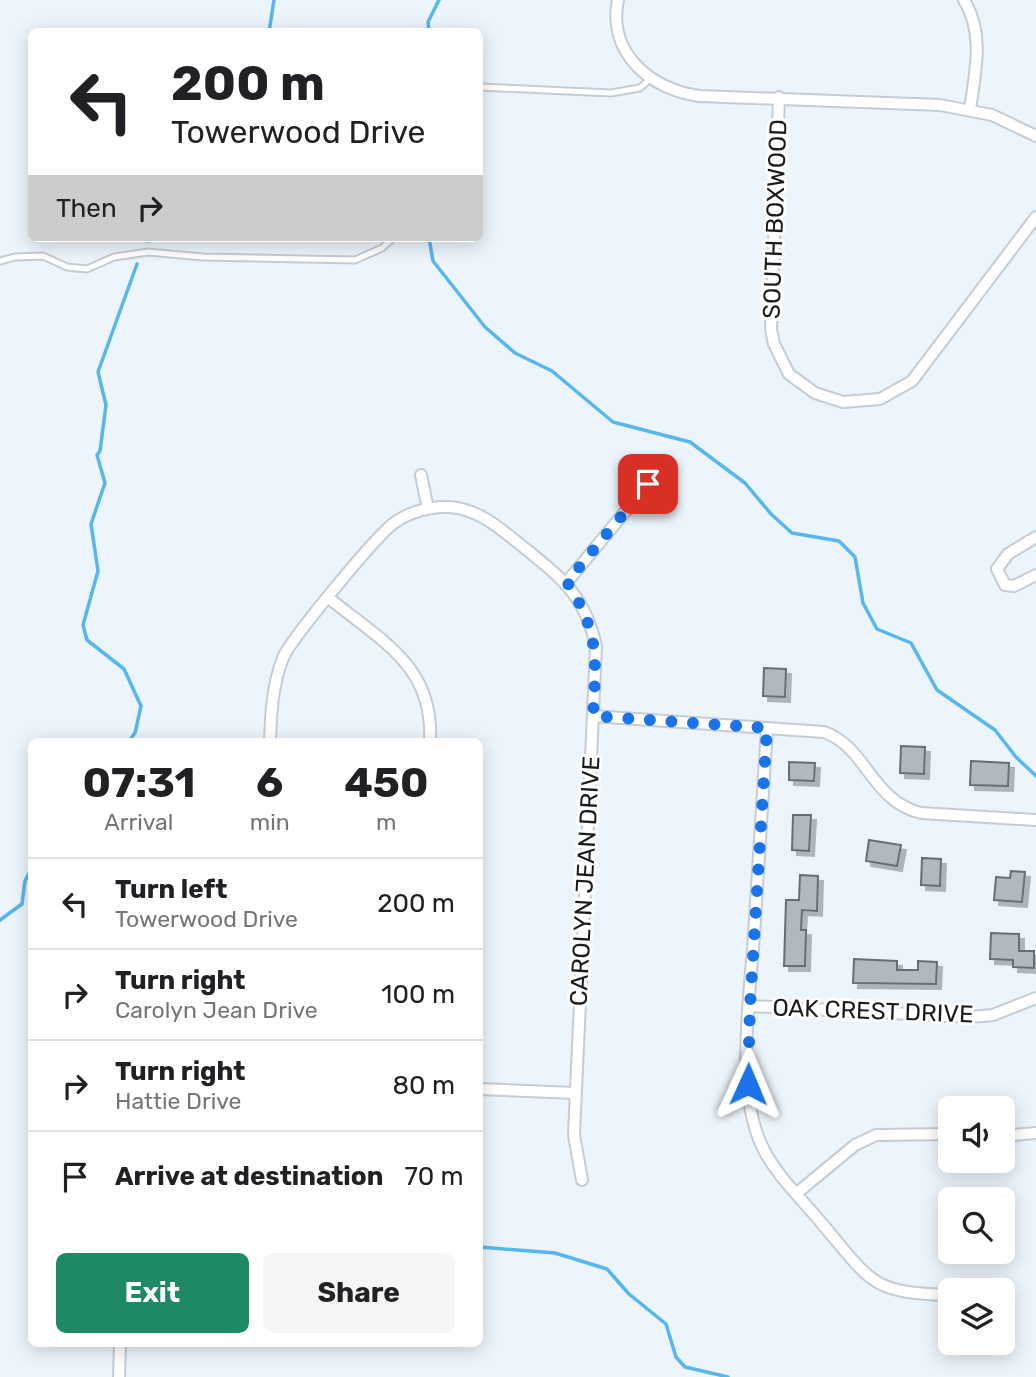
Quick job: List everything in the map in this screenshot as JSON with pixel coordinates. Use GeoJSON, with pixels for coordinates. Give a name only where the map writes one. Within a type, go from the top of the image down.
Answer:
{"type":"FeatureCollection","features":[{"type":"Feature","properties":{"kind":"street"},"geometry":{"type":"LineString","coordinates":[[618,0],[617,18],[622,45],[638,69],[650,79],[681,94],[940,105],[970,110],[1013,123],[1036,136]]}},
{"type":"Feature","properties":{"kind":"street"},"geometry":{"type":"LineString","coordinates":[[965,1],[977,36],[970,110]]}},
{"type":"Feature","properties":{"kind":"street","name":"SOUTH BOXWOOD"},"geometry":{"type":"LineString","coordinates":[[779,97],[771,329],[774,344],[789,373],[815,393],[843,402],[861,402],[880,399],[912,381],[1036,217]]}},
{"type":"Feature","properties":{"kind":"street"},"geometry":{"type":"LineString","coordinates":[[270,738],[273,689],[284,656],[393,523],[428,509],[421,475]]}},
{"type":"Feature","properties":{"kind":"street"},"geometry":{"type":"LineString","coordinates":[[567,582],[648,484]]}},
{"type":"Feature","properties":{"kind":"street","name":"CAROLYN JEAN DRIVE"},"geometry":{"type":"LineString","coordinates":[[428,509],[450,507],[488,519],[567,582],[583,607],[596,646],[575,1093],[575,1154],[582,1181]]}},
{"type":"Feature","properties":{"kind":"street"},"geometry":{"type":"LineString","coordinates":[[1036,537],[1008,554],[997,569],[999,578],[1005,585],[1014,586],[1036,575]]}},
{"type":"Feature","properties":{"kind":"street"},"geometry":{"type":"LineString","coordinates":[[329,598],[416,674],[430,708],[430,738]]}},
{"type":"Feature","properties":{"kind":"street"},"geometry":{"type":"LineString","coordinates":[[593,716],[824,732],[836,736],[888,798],[904,809],[921,813],[1036,820]]}},
{"type":"Feature","properties":{"kind":"street"},"geometry":{"type":"LineString","coordinates":[[767,728],[750,1006],[748,1084],[753,1118],[762,1145],[777,1171],[866,1276],[890,1291],[938,1294]]}},
{"type":"Feature","properties":{"kind":"street","name":"OAK CREST DRIVE"},"geometry":{"type":"LineString","coordinates":[[750,1006],[971,1017],[993,1015],[1036,998]]}},
{"type":"Feature","properties":{"kind":"street"},"geometry":{"type":"LineString","coordinates":[[483,1089],[575,1093]]}},
{"type":"Feature","properties":{"kind":"street"},"geometry":{"type":"LineString","coordinates":[[1015,1135],[1036,1133]]}},
{"type":"Feature","properties":{"kind":"street"},"geometry":{"type":"LineString","coordinates":[[797,1193],[847,1152],[876,1135],[938,1135]]}},
{"type":"Feature","properties":{"kind":"street"},"geometry":{"type":"LineString","coordinates":[[119,1377],[120,1347]]}},
{"type":"Feature","properties":{"kind":"lane"},"geometry":{"type":"LineString","coordinates":[[483,87],[611,93],[640,88],[650,79]]}},
{"type":"Feature","properties":{"kind":"lane"},"geometry":{"type":"LineString","coordinates":[[0,261],[15,257],[43,256],[67,267],[87,270],[114,257],[148,251],[203,257],[355,260],[382,248],[389,242]]}},
{"type":"Feature","properties":{"kind":"building"},"geometry":{"type":"Polygon","coordinates":[[[764,668],[786,669],[785,697],[763,696],[764,668]]]}},
{"type":"Feature","properties":{"kind":"building"},"geometry":{"type":"Polygon","coordinates":[[[901,746],[925,747],[924,774],[900,773],[901,746]]]}},
{"type":"Feature","properties":{"kind":"building"},"geometry":{"type":"Polygon","coordinates":[[[971,761],[1009,763],[1008,786],[970,785],[971,761]]]}},
{"type":"Feature","properties":{"kind":"building"},"geometry":{"type":"Polygon","coordinates":[[[789,762],[815,763],[814,781],[789,780],[789,762]]]}},
{"type":"Feature","properties":{"kind":"building"},"geometry":{"type":"Polygon","coordinates":[[[793,815],[811,815],[809,851],[792,850],[793,815]]]}},
{"type":"Feature","properties":{"kind":"building"},"geometry":{"type":"Polygon","coordinates":[[[869,840],[901,845],[897,866],[866,861],[869,840]]]}},
{"type":"Feature","properties":{"kind":"building"},"geometry":{"type":"Polygon","coordinates":[[[922,858],[941,859],[940,886],[921,885],[922,858]]]}},
{"type":"Feature","properties":{"kind":"building"},"geometry":{"type":"Polygon","coordinates":[[[1011,871],[1025,872],[1022,902],[994,900],[996,877],[1010,878],[1011,871]]]}},
{"type":"Feature","properties":{"kind":"building"},"geometry":{"type":"Polygon","coordinates":[[[800,875],[818,876],[817,911],[802,910],[801,930],[806,930],[805,966],[784,966],[786,900],[799,900],[800,875]]]}},
{"type":"Feature","properties":{"kind":"building"},"geometry":{"type":"Polygon","coordinates":[[[991,933],[1019,934],[1019,951],[1034,951],[1034,968],[1013,967],[1013,960],[990,959],[991,933]]]}},
{"type":"Feature","properties":{"kind":"building"},"geometry":{"type":"Polygon","coordinates":[[[854,959],[897,961],[897,970],[918,970],[918,961],[937,962],[936,984],[853,983],[854,959]]]}},
{"type":"Feature","properties":{"kind":"waterway"},"geometry":{"type":"LineString","coordinates":[[270,28],[274,0]]}},
{"type":"Feature","properties":{"kind":"waterway"},"geometry":{"type":"LineString","coordinates":[[429,28],[428,22],[439,0]]}},
{"type":"Feature","properties":{"kind":"waterway"},"geometry":{"type":"LineString","coordinates":[[430,242],[433,261],[485,327],[515,353],[552,371],[613,422],[690,442],[745,483],[771,514],[792,533],[839,541],[855,557],[863,603],[877,629],[911,643],[937,690],[995,730],[1016,757],[1036,776]]}},
{"type":"Feature","properties":{"kind":"waterway"},"geometry":{"type":"LineString","coordinates":[[131,738],[135,733],[141,706],[124,669],[87,640],[83,625],[98,571],[91,524],[105,483],[97,455],[100,451],[106,405],[98,372],[137,264]]}},
{"type":"Feature","properties":{"kind":"waterway"},"geometry":{"type":"LineString","coordinates":[[0,920],[22,904],[28,875]]}},
{"type":"Feature","properties":{"kind":"waterway"},"geometry":{"type":"LineString","coordinates":[[483,1247],[555,1253],[607,1269],[629,1294],[666,1324],[676,1357],[685,1367],[728,1377]]}},
{"type":"Feature","properties":{"kind":"route"},"geometry":{"type":"LineString","coordinates":[[648,484],[567,582],[583,607],[596,646],[593,716],[767,728],[750,1006],[748,1084]]}}]}
